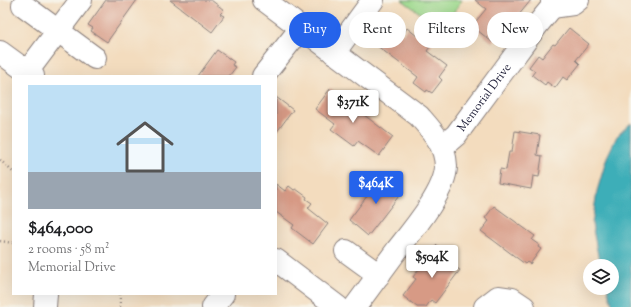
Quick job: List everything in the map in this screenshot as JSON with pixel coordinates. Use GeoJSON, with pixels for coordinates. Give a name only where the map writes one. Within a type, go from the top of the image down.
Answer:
{"type":"FeatureCollection","features":[{"type":"Feature","properties":{"kind":"street"},"geometry":{"type":"LineString","coordinates":[[3,59],[30,74],[57,30],[81,0]]}},
{"type":"Feature","properties":{"kind":"street"},"geometry":{"type":"LineString","coordinates":[[264,0],[289,19]]}},
{"type":"Feature","properties":{"kind":"street"},"geometry":{"type":"LineString","coordinates":[[334,52],[373,0]]}},
{"type":"Feature","properties":{"kind":"street","name":"Memorial Drive"},"geometry":{"type":"LineString","coordinates":[[443,146],[456,134],[552,4],[573,4],[578,0]]}},
{"type":"Feature","properties":{"kind":"street"},"geometry":{"type":"LineString","coordinates":[[23,5],[95,58]]}},
{"type":"Feature","properties":{"kind":"street"},"geometry":{"type":"LineString","coordinates":[[265,75],[289,44]]}},
{"type":"Feature","properties":{"kind":"street"},"geometry":{"type":"LineString","coordinates":[[328,48],[419,116],[431,129],[443,146],[446,167],[440,188],[430,207],[355,307]]}},
{"type":"Feature","properties":{"kind":"street"},"geometry":{"type":"LineString","coordinates":[[346,251],[379,275]]}},
{"type":"Feature","properties":{"kind":"street"},"geometry":{"type":"LineString","coordinates":[[277,261],[338,307]]}},
{"type":"Feature","properties":{"kind":"street"},"geometry":{"type":"LineString","coordinates":[[45,307],[46,295]]}},
{"type":"Feature","properties":{"kind":"street"},"geometry":{"type":"LineString","coordinates":[[213,307],[222,295]]}},
{"type":"Feature","properties":{"kind":"street"},"geometry":{"type":"LineString","coordinates":[[485,307],[498,297],[512,299],[524,307]]}},
{"type":"Feature","properties":{"kind":"path"},"geometry":{"type":"LineString","coordinates":[[0,160],[12,171]]}},
{"type":"Feature","properties":{"kind":"path"},"geometry":{"type":"LineString","coordinates":[[0,242],[12,244]]}},
{"type":"Feature","properties":{"kind":"path"},"geometry":{"type":"LineString","coordinates":[[120,295],[120,307]]}},
{"type":"Feature","properties":{"kind":"green space"},"geometry":{"type":"Polygon","coordinates":[[[402,0],[462,0],[454,12],[419,12],[402,0]]]}},
{"type":"Feature","properties":{"kind":"water"},"geometry":{"type":"Polygon","coordinates":[[[631,123],[631,307],[613,307],[609,295],[619,295],[619,259],[599,259],[592,224],[597,191],[607,157],[617,136],[631,123]]]}},
{"type":"Feature","properties":{"kind":"building"},"geometry":{"type":"Polygon","coordinates":[[[106,0],[137,0],[107,42],[91,31],[93,28],[88,25],[106,0]]]}},
{"type":"Feature","properties":{"kind":"building"},"geometry":{"type":"Polygon","coordinates":[[[170,0],[211,0],[224,10],[220,14],[224,16],[212,32],[170,0]]]}},
{"type":"Feature","properties":{"kind":"building"},"geometry":{"type":"Polygon","coordinates":[[[475,0],[531,0],[521,12],[487,12],[487,38],[479,32],[479,18],[486,9],[475,0]]]}},
{"type":"Feature","properties":{"kind":"building"},"geometry":{"type":"Polygon","coordinates":[[[407,28],[414,34],[414,48],[429,48],[427,51],[447,66],[439,77],[442,80],[432,93],[427,90],[426,92],[414,83],[418,77],[380,48],[406,48],[407,28]]]}},
{"type":"Feature","properties":{"kind":"building"},"geometry":{"type":"Polygon","coordinates":[[[569,28],[589,44],[576,60],[580,64],[567,80],[563,77],[555,88],[547,82],[545,85],[532,75],[535,71],[529,67],[538,55],[542,58],[569,28]]]}},
{"type":"Feature","properties":{"kind":"building"},"geometry":{"type":"Polygon","coordinates":[[[217,50],[234,62],[232,65],[236,67],[230,75],[199,75],[217,50]]]}},
{"type":"Feature","properties":{"kind":"building"},"geometry":{"type":"Polygon","coordinates":[[[330,89],[393,137],[379,156],[358,141],[354,146],[331,129],[335,124],[315,109],[330,89]]]}},
{"type":"Feature","properties":{"kind":"building"},"geometry":{"type":"Polygon","coordinates":[[[277,98],[293,110],[277,132],[277,98]]]}},
{"type":"Feature","properties":{"kind":"building"},"geometry":{"type":"Polygon","coordinates":[[[515,131],[540,135],[537,155],[542,156],[539,177],[533,176],[531,189],[498,183],[500,169],[506,170],[509,152],[512,152],[515,131]]]}},
{"type":"Feature","properties":{"kind":"building"},"geometry":{"type":"Polygon","coordinates":[[[383,175],[400,187],[399,189],[402,192],[368,236],[349,220],[383,175]]]}},
{"type":"Feature","properties":{"kind":"building"},"geometry":{"type":"Polygon","coordinates":[[[277,185],[285,191],[289,186],[307,197],[306,199],[312,203],[308,208],[328,224],[313,244],[292,228],[294,225],[277,213],[277,185]]]}},
{"type":"Feature","properties":{"kind":"building"},"geometry":{"type":"Polygon","coordinates":[[[494,206],[535,236],[532,240],[539,245],[538,247],[541,249],[530,264],[527,262],[525,264],[481,231],[489,221],[485,218],[494,206]]]}},
{"type":"Feature","properties":{"kind":"building"},"geometry":{"type":"Polygon","coordinates":[[[437,245],[456,261],[453,265],[460,270],[435,303],[431,300],[426,307],[417,307],[403,296],[416,279],[413,277],[437,245]]]}}]}
